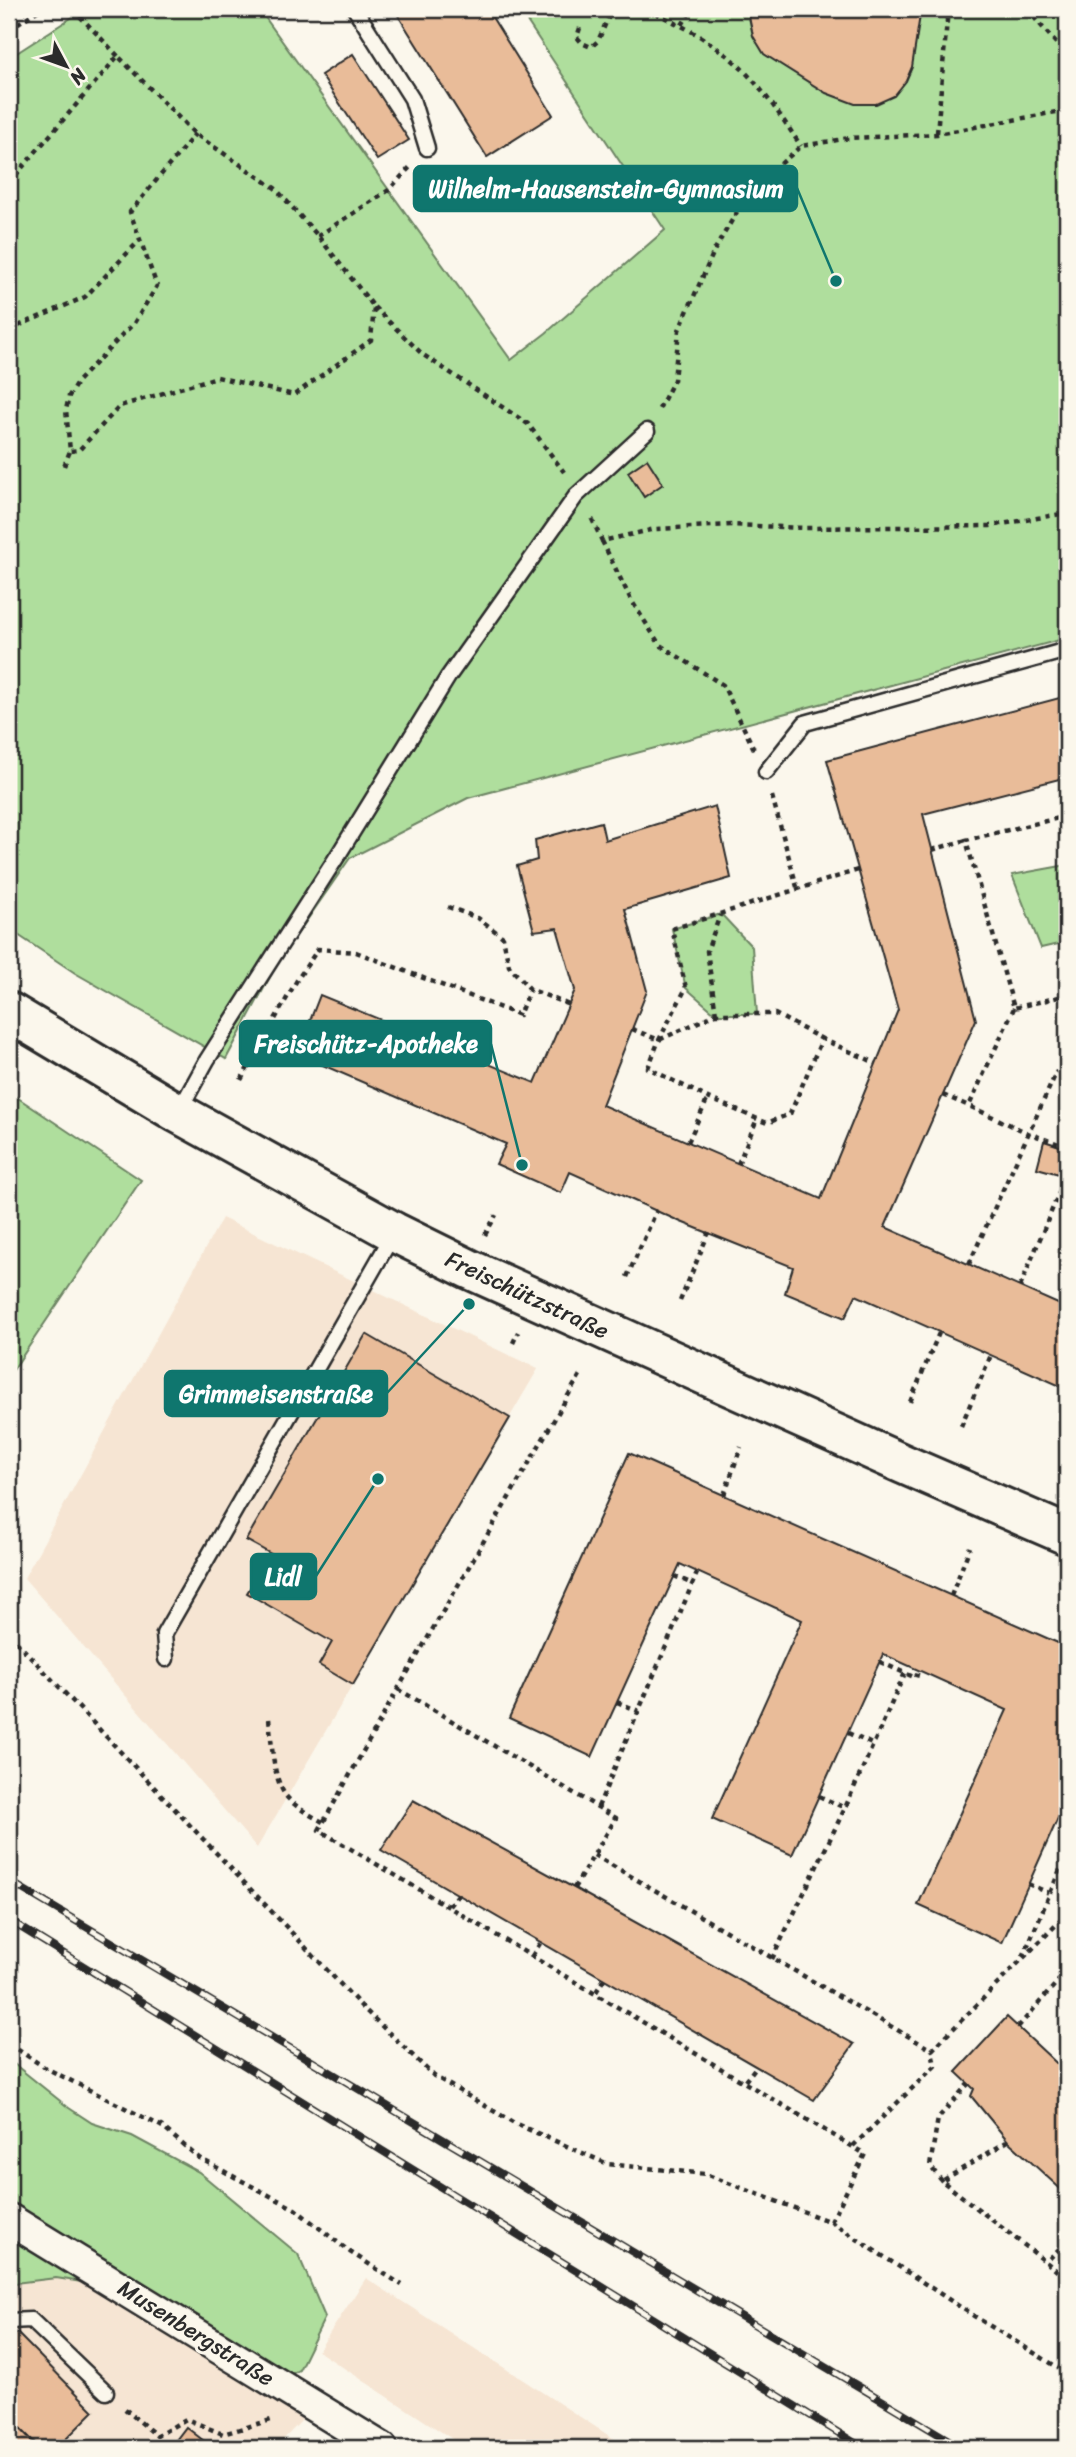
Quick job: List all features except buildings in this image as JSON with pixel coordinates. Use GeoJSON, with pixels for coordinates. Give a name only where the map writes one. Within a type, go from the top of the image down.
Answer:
{"type":"FeatureCollection","features":[{"type":"Feature","properties":{"kind":"main road","name":"Freischützstraße"},"geometry":{"type":"LineString","coordinates":[[9,1012],[178,1113],[394,1232],[534,1300],[1067,1535]]}},
{"type":"Feature","properties":{"kind":"street","name":"Musenbergstraße"},"geometry":{"type":"LineString","coordinates":[[9,2219],[382,2448]]}},
{"type":"Feature","properties":{"kind":"lane"},"geometry":{"type":"LineString","coordinates":[[355,9],[412,99],[426,148]]}},
{"type":"Feature","properties":{"kind":"lane"},"geometry":{"type":"LineString","coordinates":[[178,1113],[207,1060],[448,677],[576,496],[647,431]]}},
{"type":"Feature","properties":{"kind":"lane"},"geometry":{"type":"LineString","coordinates":[[765,772],[805,723],[1067,650]]}},
{"type":"Feature","properties":{"kind":"lane"},"geometry":{"type":"LineString","coordinates":[[166,1659],[164,1634],[394,1232]]}},
{"type":"Feature","properties":{"kind":"lane"},"geometry":{"type":"LineString","coordinates":[[9,2321],[32,2320],[106,2392]]}},
{"type":"Feature","properties":{"kind":"path"},"geometry":{"type":"LineString","coordinates":[[9,29],[40,9]]}},
{"type":"Feature","properties":{"kind":"path"},"geometry":{"type":"LineString","coordinates":[[73,9],[195,134],[275,188],[318,236],[374,307],[422,354],[528,424],[559,464],[592,519],[631,600],[660,645],[723,685],[765,772],[797,887]]}},
{"type":"Feature","properties":{"kind":"path"},"geometry":{"type":"LineString","coordinates":[[580,28],[577,37],[582,43],[592,47],[598,41],[612,9]]}},
{"type":"Feature","properties":{"kind":"path"},"geometry":{"type":"LineString","coordinates":[[646,9],[682,25],[730,58],[769,99],[801,146]]}},
{"type":"Feature","properties":{"kind":"path"},"geometry":{"type":"LineString","coordinates":[[682,25],[692,9]]}},
{"type":"Feature","properties":{"kind":"path"},"geometry":{"type":"LineString","coordinates":[[937,134],[948,9]]}},
{"type":"Feature","properties":{"kind":"path"},"geometry":{"type":"LineString","coordinates":[[1027,9],[1067,56]]}},
{"type":"Feature","properties":{"kind":"path"},"geometry":{"type":"LineString","coordinates":[[9,183],[118,56]]}},
{"type":"Feature","properties":{"kind":"path"},"geometry":{"type":"LineString","coordinates":[[647,431],[674,380],[679,330],[715,249],[744,200],[801,146],[850,138],[937,134],[1067,110]]}},
{"type":"Feature","properties":{"kind":"path"},"geometry":{"type":"LineString","coordinates":[[64,466],[70,451],[66,410],[69,396],[78,381],[134,323],[157,286],[130,212],[195,134]]}},
{"type":"Feature","properties":{"kind":"path"},"geometry":{"type":"LineString","coordinates":[[318,236],[390,190],[426,148]]}},
{"type":"Feature","properties":{"kind":"path"},"geometry":{"type":"LineString","coordinates":[[9,330],[85,297],[140,240]]}},
{"type":"Feature","properties":{"kind":"path"},"geometry":{"type":"LineString","coordinates":[[70,451],[79,450],[120,406],[217,377],[294,395],[371,340],[374,307]]}},
{"type":"Feature","properties":{"kind":"path"},"geometry":{"type":"LineString","coordinates":[[602,541],[655,529],[732,525],[805,528],[990,526],[1067,513]]}},
{"type":"Feature","properties":{"kind":"path"},"geometry":{"type":"LineString","coordinates":[[932,850],[1067,816]]}},
{"type":"Feature","properties":{"kind":"path"},"geometry":{"type":"LineString","coordinates":[[965,840],[1014,1009],[969,1106]]}},
{"type":"Feature","properties":{"kind":"path"},"geometry":{"type":"LineString","coordinates":[[822,1039],[790,1114],[767,1123],[648,1068],[686,988],[672,929],[797,887],[858,870]]}},
{"type":"Feature","properties":{"kind":"path"},"geometry":{"type":"LineString","coordinates":[[449,907],[478,918],[503,937],[509,966],[530,989],[569,1004]]}},
{"type":"Feature","properties":{"kind":"path"},"geometry":{"type":"LineString","coordinates":[[716,1014],[706,951],[721,914]]}},
{"type":"Feature","properties":{"kind":"path"},"geometry":{"type":"LineString","coordinates":[[241,1080],[317,949],[356,952],[519,1015],[530,989]]}},
{"type":"Feature","properties":{"kind":"path"},"geometry":{"type":"LineString","coordinates":[[1014,1009],[1067,995]]}},
{"type":"Feature","properties":{"kind":"path"},"geometry":{"type":"LineString","coordinates":[[632,1029],[659,1040],[716,1014],[775,1014],[876,1063]]}},
{"type":"Feature","properties":{"kind":"path"},"geometry":{"type":"LineString","coordinates":[[969,1264],[1057,1071]]}},
{"type":"Feature","properties":{"kind":"path"},"geometry":{"type":"LineString","coordinates":[[943,1095],[1028,1133],[1067,1147]]}},
{"type":"Feature","properties":{"kind":"path"},"geometry":{"type":"LineString","coordinates":[[688,1142],[708,1098]]}},
{"type":"Feature","properties":{"kind":"path"},"geometry":{"type":"LineString","coordinates":[[738,1164],[757,1119]]}},
{"type":"Feature","properties":{"kind":"path"},"geometry":{"type":"LineString","coordinates":[[1020,1287],[1067,1171]]}},
{"type":"Feature","properties":{"kind":"path"},"geometry":{"type":"LineString","coordinates":[[1061,1188],[1067,1191]]}},
{"type":"Feature","properties":{"kind":"path"},"geometry":{"type":"LineString","coordinates":[[626,1277],[657,1210]]}},
{"type":"Feature","properties":{"kind":"path"},"geometry":{"type":"LineString","coordinates":[[480,1245],[496,1215]]}},
{"type":"Feature","properties":{"kind":"path"},"geometry":{"type":"LineString","coordinates":[[680,1301],[709,1232]]}},
{"type":"Feature","properties":{"kind":"path"},"geometry":{"type":"LineString","coordinates":[[910,1402],[939,1333]]}},
{"type":"Feature","properties":{"kind":"path"},"geometry":{"type":"LineString","coordinates":[[961,1426],[991,1355]]}},
{"type":"Feature","properties":{"kind":"path"},"geometry":{"type":"LineString","coordinates":[[580,1376],[319,1830],[865,2154],[831,2222]]}},
{"type":"Feature","properties":{"kind":"path"},"geometry":{"type":"LineString","coordinates":[[724,1495],[741,1447]]}},
{"type":"Feature","properties":{"kind":"path"},"geometry":{"type":"LineString","coordinates":[[951,1596],[970,1547]]}},
{"type":"Feature","properties":{"kind":"path"},"geometry":{"type":"LineString","coordinates":[[598,1807],[697,1573]]}},
{"type":"Feature","properties":{"kind":"path"},"geometry":{"type":"LineString","coordinates":[[674,1576],[693,1584]]}},
{"type":"Feature","properties":{"kind":"path"},"geometry":{"type":"LineString","coordinates":[[9,1634],[363,2008],[434,2076],[516,2124],[608,2164],[705,2174],[831,2222],[974,2316],[1067,2373]]}},
{"type":"Feature","properties":{"kind":"path"},"geometry":{"type":"LineString","coordinates":[[880,1662],[916,1678],[918,1670]]}},
{"type":"Feature","properties":{"kind":"path"},"geometry":{"type":"LineString","coordinates":[[772,1959],[845,1808],[905,1673]]}},
{"type":"Feature","properties":{"kind":"path"},"geometry":{"type":"LineString","coordinates":[[398,1689],[616,1818],[574,1888]]}},
{"type":"Feature","properties":{"kind":"path"},"geometry":{"type":"LineString","coordinates":[[617,1702],[639,1712]]}},
{"type":"Feature","properties":{"kind":"path"},"geometry":{"type":"LineString","coordinates":[[269,1719],[275,1767],[286,1795],[307,1813],[323,1822]]}},
{"type":"Feature","properties":{"kind":"path"},"geometry":{"type":"LineString","coordinates":[[848,1733],[874,1745]]}},
{"type":"Feature","properties":{"kind":"path"},"geometry":{"type":"LineString","coordinates":[[819,1796],[845,1808]]}},
{"type":"Feature","properties":{"kind":"path"},"geometry":{"type":"LineString","coordinates":[[1060,1814],[1067,1817]]}},
{"type":"Feature","properties":{"kind":"path"},"geometry":{"type":"LineString","coordinates":[[1021,1962],[1067,1853]]}},
{"type":"Feature","properties":{"kind":"path"},"geometry":{"type":"LineString","coordinates":[[593,1856],[932,2050],[935,2066],[853,2146]]}},
{"type":"Feature","properties":{"kind":"path"},"geometry":{"type":"LineString","coordinates":[[1028,1884],[1049,1893]]}},
{"type":"Feature","properties":{"kind":"path"},"geometry":{"type":"LineString","coordinates":[[449,1906],[458,1895]]}},
{"type":"Feature","properties":{"kind":"path"},"geometry":{"type":"LineString","coordinates":[[932,2050],[1067,1914]]}},
{"type":"Feature","properties":{"kind":"path"},"geometry":{"type":"LineString","coordinates":[[531,1956],[541,1942]]}},
{"type":"Feature","properties":{"kind":"path"},"geometry":{"type":"LineString","coordinates":[[1018,2027],[1067,1971]]}},
{"type":"Feature","properties":{"kind":"path"},"geometry":{"type":"LineString","coordinates":[[596,1992],[604,1979]]}},
{"type":"Feature","properties":{"kind":"path"},"geometry":{"type":"LineString","coordinates":[[9,2044],[44,2067],[161,2126],[199,2158],[295,2209],[350,2252],[402,2285]]}},
{"type":"Feature","properties":{"kind":"path"},"geometry":{"type":"LineString","coordinates":[[745,2081],[756,2067]]}},
{"type":"Feature","properties":{"kind":"path"},"geometry":{"type":"LineString","coordinates":[[969,2083],[938,2118],[930,2166],[942,2181],[1067,2279]]}},
{"type":"Feature","properties":{"kind":"path"},"geometry":{"type":"LineString","coordinates":[[942,2181],[1007,2141]]}},
{"type":"Feature","properties":{"kind":"path"},"geometry":{"type":"LineString","coordinates":[[1046,2262],[1067,2241]]}},
{"type":"Feature","properties":{"kind":"path"},"geometry":{"type":"LineString","coordinates":[[106,2392],[157,2436],[186,2419],[223,2434],[280,2417],[298,2396]]}},
{"type":"Feature","properties":{"kind":"shaded area"},"geometry":{"type":"Polygon","coordinates":[[[222,1218],[538,1369],[257,1848],[24,1578],[222,1218]]]}},
{"type":"Feature","properties":{"kind":"shaded area"},"geometry":{"type":"Polygon","coordinates":[[[9,2234],[307,2415],[275,2448],[9,2448],[9,2234]]]}},
{"type":"Feature","properties":{"kind":"shaded area"},"geometry":{"type":"Polygon","coordinates":[[[366,2278],[628,2448],[466,2448],[318,2351],[366,2278]]]}},
{"type":"Feature","properties":{"kind":"green space"},"geometry":{"type":"Polygon","coordinates":[[[85,9],[259,9],[511,360],[665,230],[519,9],[1067,9],[1067,638],[468,798],[350,858],[278,962],[226,1059],[75,973],[9,929],[9,58],[85,9]]]}},
{"type":"Feature","properties":{"kind":"green space"},"geometry":{"type":"Polygon","coordinates":[[[1067,865],[1067,942],[1041,948],[1012,875],[1067,865]]]}},
{"type":"Feature","properties":{"kind":"green space"},"geometry":{"type":"Polygon","coordinates":[[[721,914],[752,947],[757,1014],[716,1014],[686,988],[672,929],[721,914]]]}},
{"type":"Feature","properties":{"kind":"green space"},"geometry":{"type":"Polygon","coordinates":[[[9,1092],[141,1180],[9,1376],[9,1092]]]}},
{"type":"Feature","properties":{"kind":"green space"},"geometry":{"type":"Polygon","coordinates":[[[9,2060],[92,2123],[132,2136],[199,2172],[298,2254],[325,2317],[299,2370],[280,2380],[140,2291],[56,2278],[15,2283],[9,2279],[9,2060]]]}},
{"type":"Feature","properties":{"kind":"railway"},"geometry":{"type":"LineString","coordinates":[[9,1881],[962,2448]]}},
{"type":"Feature","properties":{"kind":"railway"},"geometry":{"type":"LineString","coordinates":[[9,1920],[863,2448]]}},
{"type":"Feature","properties":{"kind":"place","name":"Wilhelm-Hausenstein-Gymnasium"},"geometry":{"type":"Point","coordinates":[836,281]}},
{"type":"Feature","properties":{"kind":"place","name":"Freischütz-Apotheke"},"geometry":{"type":"Point","coordinates":[522,1165]}},
{"type":"Feature","properties":{"kind":"place","name":"Grimmeisenstraße"},"geometry":{"type":"Point","coordinates":[469,1304]}},
{"type":"Feature","properties":{"kind":"place","name":"Lidl"},"geometry":{"type":"Point","coordinates":[378,1479]}}]}
